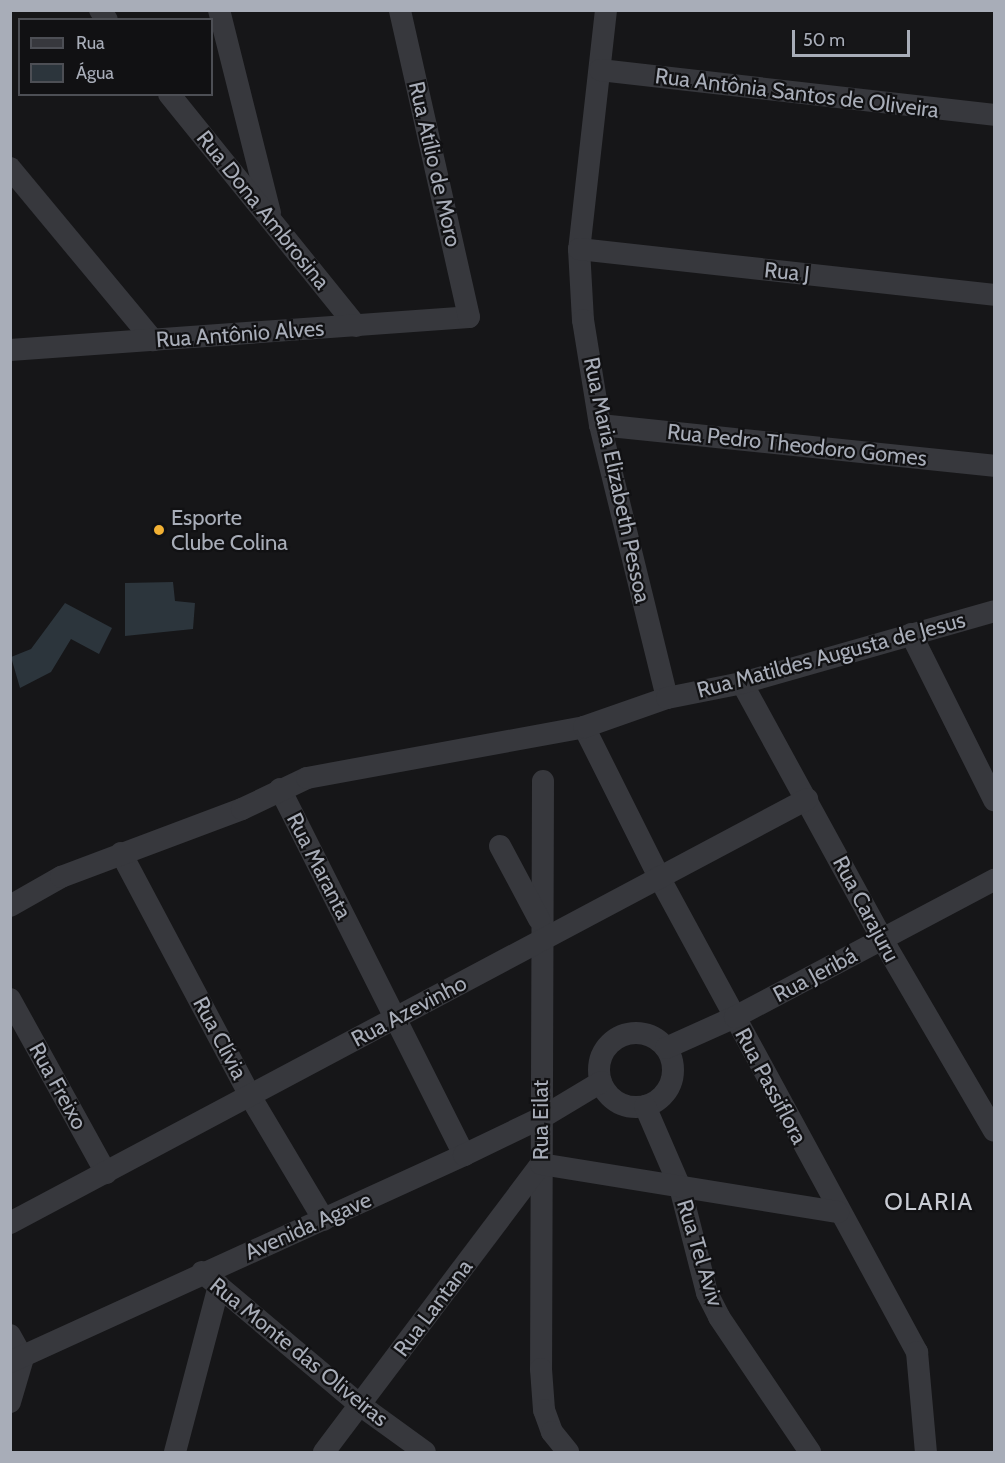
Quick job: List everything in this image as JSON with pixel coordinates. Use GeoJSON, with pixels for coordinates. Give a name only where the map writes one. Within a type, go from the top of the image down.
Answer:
{"type":"FeatureCollection","features":[{"type":"Feature","properties":{"kind":"street"},"geometry":{"type":"LineString","coordinates":[[219,10],[272,219]]}},
{"type":"Feature","properties":{"kind":"street","name":"Rua Atílio de Moro"},"geometry":{"type":"LineString","coordinates":[[400,10],[469,317]]}},
{"type":"Feature","properties":{"kind":"street","name":"Rua Maria Elizabeth Pessoa"},"geometry":{"type":"LineString","coordinates":[[606,10],[579,249],[583,320],[600,425],[667,698]]}},
{"type":"Feature","properties":{"kind":"street","name":"Rua Antônia Santos de Oliveira"},"geometry":{"type":"LineString","coordinates":[[600,70],[994,115]]}},
{"type":"Feature","properties":{"kind":"street","name":"Rua Dona Ambrosina"},"geometry":{"type":"LineString","coordinates":[[171,96],[356,326]]}},
{"type":"Feature","properties":{"kind":"street"},"geometry":{"type":"LineString","coordinates":[[10,168],[153,340]]}},
{"type":"Feature","properties":{"kind":"street","name":"Rua J"},"geometry":{"type":"LineString","coordinates":[[579,249],[994,295]]}},
{"type":"Feature","properties":{"kind":"street","name":"Rua Antônio Alves"},"geometry":{"type":"LineString","coordinates":[[10,350],[469,317]]}},
{"type":"Feature","properties":{"kind":"street","name":"Rua Pedro Theodoro Gomes"},"geometry":{"type":"LineString","coordinates":[[600,425],[994,466]]}},
{"type":"Feature","properties":{"kind":"street","name":"Rua Matildes Augusta de Jesus"},"geometry":{"type":"LineString","coordinates":[[280,789],[341,770],[584,727],[667,698],[742,683],[994,611]]}},
{"type":"Feature","properties":{"kind":"street"},"geometry":{"type":"LineString","coordinates":[[910,634],[994,800]]}},
{"type":"Feature","properties":{"kind":"street","name":"Rua Carajuru"},"geometry":{"type":"LineString","coordinates":[[742,683],[882,939],[994,1131]]}},
{"type":"Feature","properties":{"kind":"street","name":"Rua Passiflora"},"geometry":{"type":"LineString","coordinates":[[584,727],[659,877],[838,1212],[917,1352],[926,1452]]}},
{"type":"Feature","properties":{"kind":"street","name":"Rua Eilat"},"geometry":{"type":"LineString","coordinates":[[543,781],[541,1370],[544,1410],[552,1432],[568,1452]]}},
{"type":"Feature","properties":{"kind":"street","name":"Rua Maranta"},"geometry":{"type":"LineString","coordinates":[[10,906],[61,877],[242,809],[280,789],[464,1155]]}},
{"type":"Feature","properties":{"kind":"street","name":"Rua Azevinho"},"geometry":{"type":"LineString","coordinates":[[10,1223],[397,1018],[541,930],[659,877],[807,799]]}},
{"type":"Feature","properties":{"kind":"street"},"geometry":{"type":"LineString","coordinates":[[500,846],[541,930]]}},
{"type":"Feature","properties":{"kind":"street","name":"Rua Clívia"},"geometry":{"type":"LineString","coordinates":[[121,853],[250,1096],[324,1220]]}},
{"type":"Feature","properties":{"kind":"street","name":"Rua Jeribá"},"geometry":{"type":"LineString","coordinates":[[666,1048],[735,1017],[994,880]]}},
{"type":"Feature","properties":{"kind":"street","name":"Rua Freixo"},"geometry":{"type":"LineString","coordinates":[[10,999],[106,1173]]}},
{"type":"Feature","properties":{"kind":"street"},"geometry":{"type":"LineString","coordinates":[[624,1035],[647,1035],[666,1048],[672,1059],[671,1083],[656,1102],[645,1106],[623,1105],[606,1092],[601,1082],[600,1060],[605,1049],[624,1035]]}},
{"type":"Feature","properties":{"kind":"street","name":"Avenida Agave"},"geometry":{"type":"LineString","coordinates":[[17,1360],[210,1279],[324,1220],[541,1118],[601,1082]]}},
{"type":"Feature","properties":{"kind":"street","name":"Rua Tel Aviv"},"geometry":{"type":"LineString","coordinates":[[645,1106],[680,1187],[707,1293],[715,1309],[810,1452]]}},
{"type":"Feature","properties":{"kind":"street"},"geometry":{"type":"LineString","coordinates":[[541,1164],[838,1212]]}},
{"type":"Feature","properties":{"kind":"street","name":"Rua Lantana"},"geometry":{"type":"LineString","coordinates":[[324,1452],[541,1164]]}},
{"type":"Feature","properties":{"kind":"street"},"geometry":{"type":"LineString","coordinates":[[175,1452],[210,1279]]}},
{"type":"Feature","properties":{"kind":"street","name":"Rua Monte das Oliveiras"},"geometry":{"type":"LineString","coordinates":[[210,1279],[360,1405],[425,1452]]}},
{"type":"Feature","properties":{"kind":"street"},"geometry":{"type":"LineString","coordinates":[[10,1335],[17,1360],[10,1402]]}},
{"type":"Feature","properties":{"kind":"water"},"geometry":{"type":"Polygon","coordinates":[[[173,582],[175,601],[195,603],[193,629],[125,636],[125,583],[173,582]]]}},
{"type":"Feature","properties":{"kind":"water"},"geometry":{"type":"Polygon","coordinates":[[[65,603],[112,628],[99,654],[71,639],[51,672],[20,688],[11,657],[31,649],[65,603]]]}},
{"type":"Feature","properties":{"kind":"place","name":"Esporte Clube Colina"},"geometry":{"type":"Point","coordinates":[159,530]}},
{"type":"Feature","properties":{"kind":"district","name":"OLARIA"},"geometry":{"type":"Point","coordinates":[929,1202]}}]}
